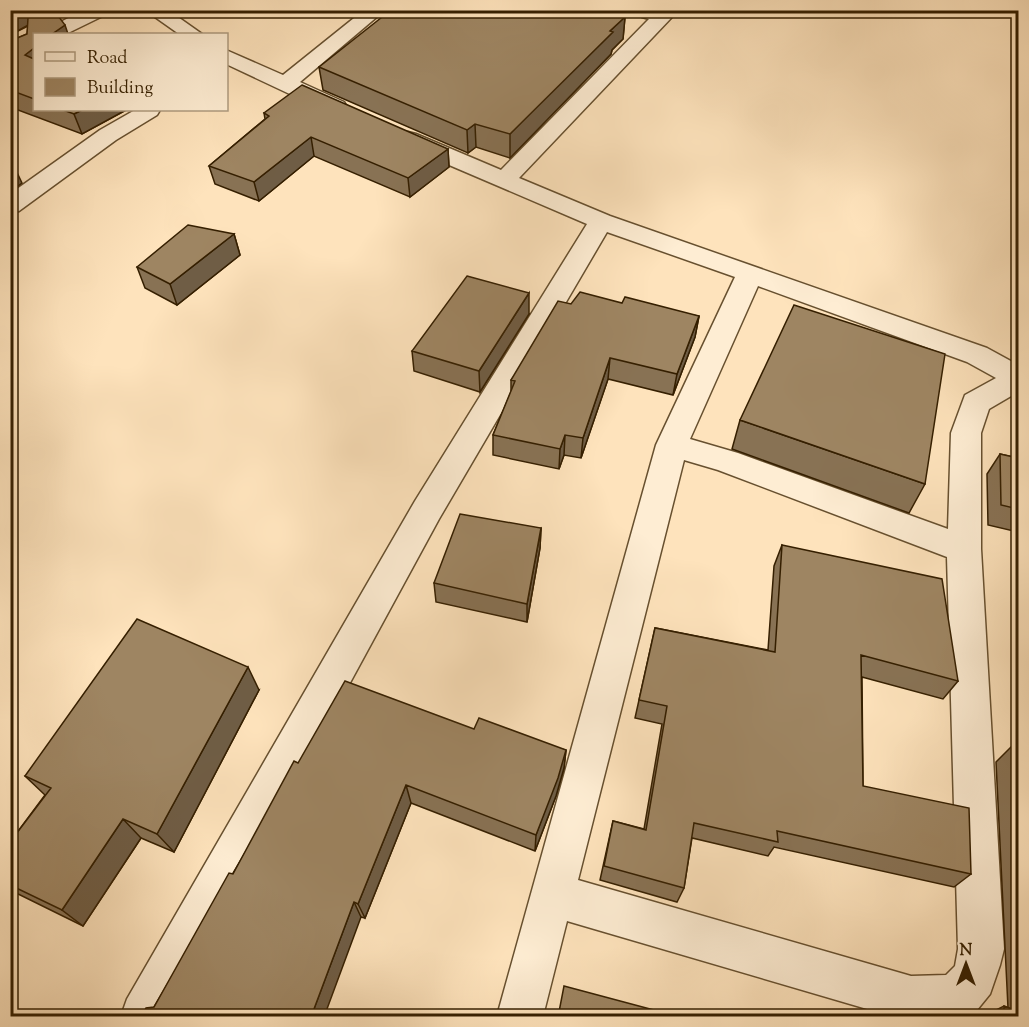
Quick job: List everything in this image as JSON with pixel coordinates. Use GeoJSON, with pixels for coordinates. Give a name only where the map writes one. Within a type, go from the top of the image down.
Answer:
{"type":"FeatureCollection","features":[{"type":"Feature","properties":{"kind":"street"},"geometry":{"type":"LineString","coordinates":[[54,33],[100,10]]}},
{"type":"Feature","properties":{"kind":"street"},"geometry":{"type":"LineString","coordinates":[[154,10],[190,33]]}},
{"type":"Feature","properties":{"kind":"street"},"geometry":{"type":"LineString","coordinates":[[285,84],[376,10]]}},
{"type":"Feature","properties":{"kind":"street"},"geometry":{"type":"LineString","coordinates":[[504,180],[663,16],[647,11]]}},
{"type":"Feature","properties":{"kind":"street"},"geometry":{"type":"LineString","coordinates":[[228,59],[358,116]]}},
{"type":"Feature","properties":{"kind":"street"},"geometry":{"type":"LineString","coordinates":[[10,206],[108,135],[147,111]]}},
{"type":"Feature","properties":{"kind":"street"},"geometry":{"type":"LineString","coordinates":[[389,130],[601,221],[977,355],[1018,378],[976,403],[966,433],[964,549],[981,949],[977,976],[960,995],[940,1001],[911,999],[552,896]]}},
{"type":"Feature","properties":{"kind":"street"},"geometry":{"type":"LineString","coordinates":[[144,1017],[427,510],[601,221]]}},
{"type":"Feature","properties":{"kind":"street"},"geometry":{"type":"LineString","coordinates":[[520,1017],[672,444],[750,273]]}},
{"type":"Feature","properties":{"kind":"street"},"geometry":{"type":"LineString","coordinates":[[672,444],[737,465],[964,549]]}},
{"type":"Feature","properties":{"kind":"building"},"geometry":{"type":"Polygon","coordinates":[[[10,10],[29,10],[10,21],[10,10]]]}},
{"type":"Feature","properties":{"kind":"building"},"geometry":{"type":"Polygon","coordinates":[[[391,10],[598,10],[625,17],[610,31],[613,32],[510,134],[475,124],[467,130],[319,67],[391,10]]]}},
{"type":"Feature","properties":{"kind":"building"},"geometry":{"type":"Polygon","coordinates":[[[32,16],[59,17],[65,25],[53,33],[33,33],[33,49],[25,55],[33,59],[33,99],[10,90],[10,41],[27,34],[28,18],[32,16]]]}},
{"type":"Feature","properties":{"kind":"building"},"geometry":{"type":"Polygon","coordinates":[[[302,85],[448,149],[408,178],[311,137],[254,182],[209,166],[269,116],[264,113],[302,85]]]}},
{"type":"Feature","properties":{"kind":"building"},"geometry":{"type":"Polygon","coordinates":[[[188,225],[234,234],[170,284],[137,267],[188,225]]]}},
{"type":"Feature","properties":{"kind":"building"},"geometry":{"type":"Polygon","coordinates":[[[467,276],[529,293],[479,371],[412,351],[467,276]]]}},
{"type":"Feature","properties":{"kind":"building"},"geometry":{"type":"Polygon","coordinates":[[[580,292],[622,303],[625,297],[699,316],[677,374],[610,358],[583,438],[565,435],[560,449],[493,435],[515,381],[511,380],[558,301],[571,304],[580,292]]]}},
{"type":"Feature","properties":{"kind":"building"},"geometry":{"type":"Polygon","coordinates":[[[794,305],[945,354],[925,484],[740,420],[794,305]]]}},
{"type":"Feature","properties":{"kind":"building"},"geometry":{"type":"Polygon","coordinates":[[[1000,454],[1018,458],[1018,509],[1001,505],[1000,454]]]}},
{"type":"Feature","properties":{"kind":"building"},"geometry":{"type":"Polygon","coordinates":[[[460,514],[541,528],[527,604],[434,583],[460,514]]]}},
{"type":"Feature","properties":{"kind":"building"},"geometry":{"type":"Polygon","coordinates":[[[782,545],[942,579],[958,681],[861,655],[863,786],[969,808],[971,874],[777,831],[778,842],[694,823],[684,888],[604,866],[613,821],[646,830],[667,706],[639,700],[655,628],[775,652],[782,545]]]}},
{"type":"Feature","properties":{"kind":"building"},"geometry":{"type":"Polygon","coordinates":[[[137,619],[248,667],[157,834],[123,819],[62,910],[10,885],[10,842],[51,788],[25,776],[137,619]]]}},
{"type":"Feature","properties":{"kind":"building"},"geometry":{"type":"Polygon","coordinates":[[[345,681],[474,729],[479,718],[566,750],[536,835],[406,785],[358,904],[354,902],[311,1017],[141,1017],[146,1008],[154,1007],[229,873],[233,874],[294,761],[298,763],[345,681]]]}},
{"type":"Feature","properties":{"kind":"building"},"geometry":{"type":"Polygon","coordinates":[[[564,986],[680,1017],[558,1017],[564,986]]]}},
{"type":"Feature","properties":{"kind":"building"},"geometry":{"type":"Polygon","coordinates":[[[1004,1006],[1018,1011],[1018,1017],[1004,1017],[1004,1006]]]}}]}
